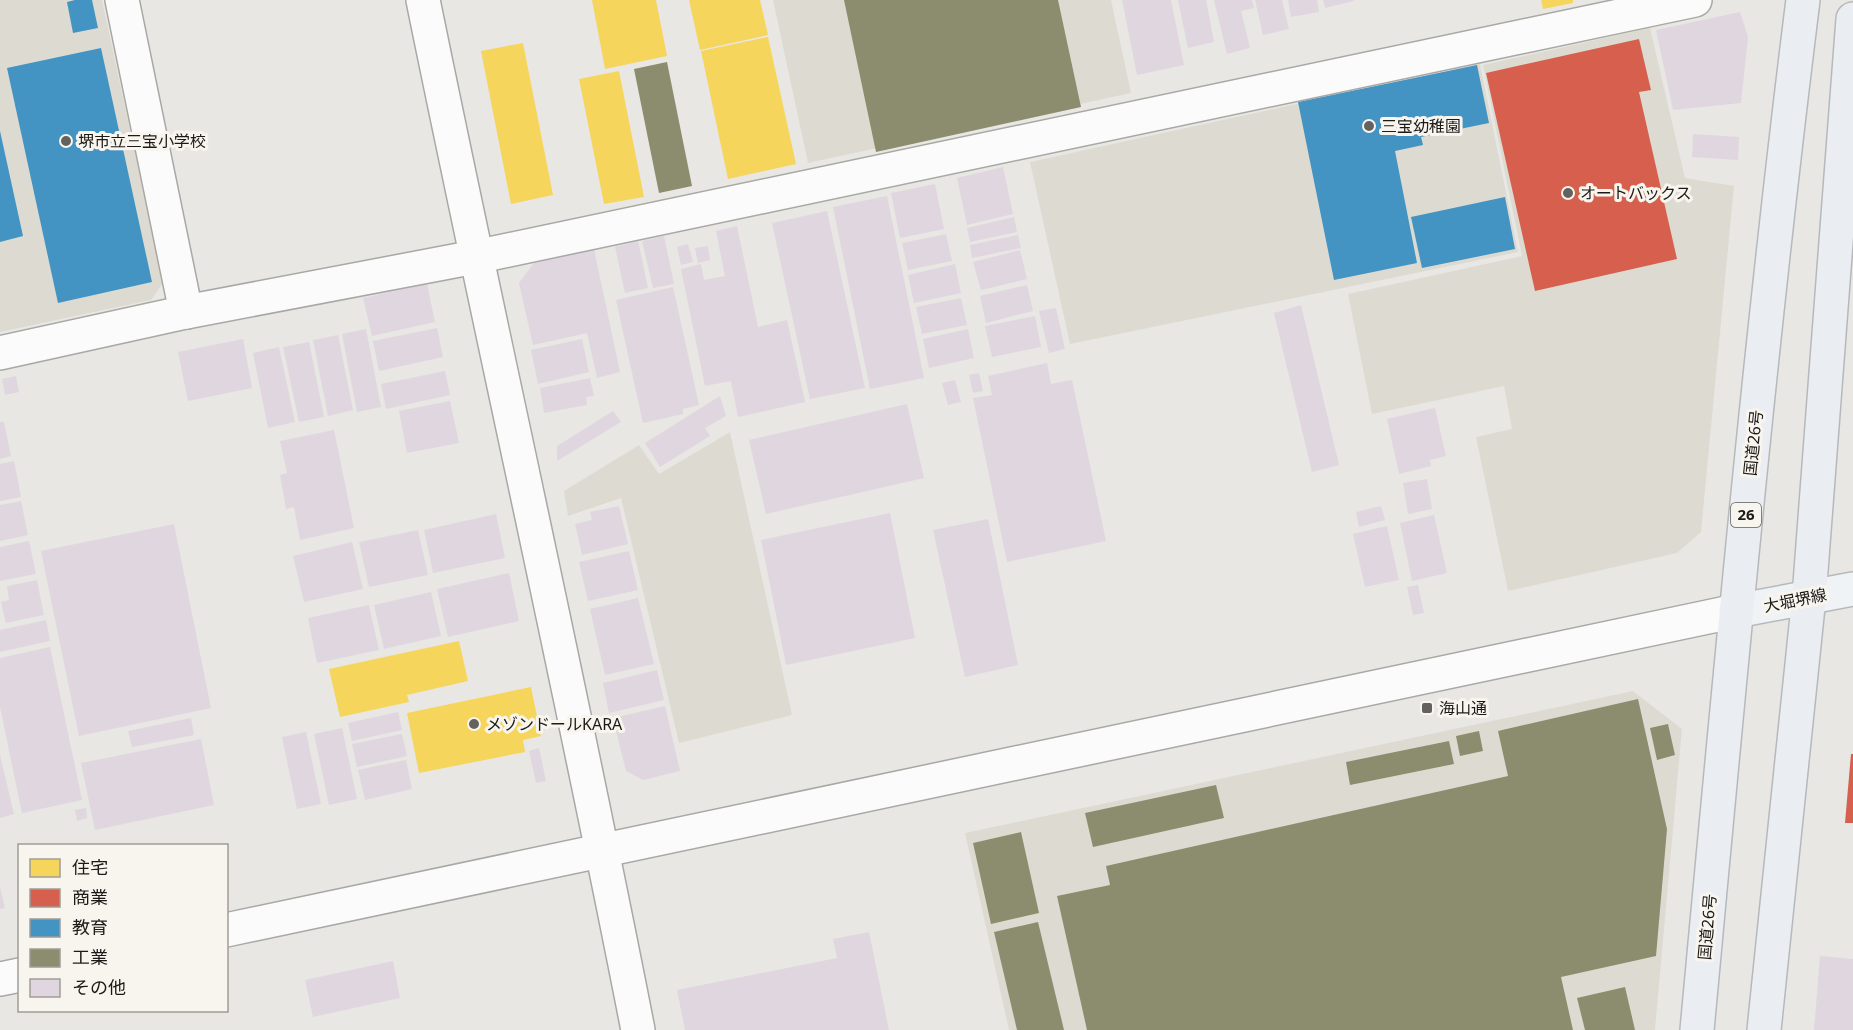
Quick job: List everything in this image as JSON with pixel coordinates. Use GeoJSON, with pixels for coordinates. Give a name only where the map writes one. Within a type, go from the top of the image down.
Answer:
{"type":"FeatureCollection","features":[{"type":"Feature","properties":{"kind":"highway","name":"国道26号"},"geometry":{"type":"LineString","coordinates":[[1697,1030],[1778,198],[1803,0]]}},
{"type":"Feature","properties":{"kind":"highway"},"geometry":{"type":"LineString","coordinates":[[1764,1030],[1809,597],[1853,19]]}},
{"type":"Feature","properties":{"kind":"main road","name":"大堀堺線"},"geometry":{"type":"LineString","coordinates":[[1737,611],[1853,589]]}},
{"type":"Feature","properties":{"kind":"street"},"geometry":{"type":"LineString","coordinates":[[122,0],[186,312]]}},
{"type":"Feature","properties":{"kind":"street"},"geometry":{"type":"LineString","coordinates":[[423,0],[475,257],[603,849],[639,1030]]}},
{"type":"Feature","properties":{"kind":"street"},"geometry":{"type":"LineString","coordinates":[[0,353],[186,312],[475,257],[1695,0]]}},
{"type":"Feature","properties":{"kind":"street"},"geometry":{"type":"LineString","coordinates":[[228,930],[1737,611]]}},
{"type":"Feature","properties":{"kind":"street"},"geometry":{"type":"LineString","coordinates":[[0,979],[18,975]]}},
{"type":"Feature","properties":{"kind":"shaded area","name":"堺市立三宝小学校"},"geometry":{"type":"Polygon","coordinates":[[[0,0],[102,0],[163,283],[151,300],[0,332],[0,0]]]}},
{"type":"Feature","properties":{"kind":"shaded area"},"geometry":{"type":"Polygon","coordinates":[[[773,0],[1111,0],[1131,93],[808,163],[773,0]]]}},
{"type":"Feature","properties":{"kind":"shaded area"},"geometry":{"type":"Polygon","coordinates":[[[1650,28],[1685,178],[1734,186],[1701,532],[1677,553],[1508,591],[1476,437],[1512,429],[1504,386],[1372,414],[1348,294],[1522,256],[1483,65],[1650,28]]]}},
{"type":"Feature","properties":{"kind":"shaded area"},"geometry":{"type":"Polygon","coordinates":[[[1480,64],[1518,252],[1070,344],[1030,162],[1480,64]]]}},
{"type":"Feature","properties":{"kind":"shaded area"},"geometry":{"type":"Polygon","coordinates":[[[730,432],[792,715],[679,743],[621,498],[568,516],[564,491],[639,445],[659,474],[730,432]]]}},
{"type":"Feature","properties":{"kind":"shaded area"},"geometry":{"type":"Polygon","coordinates":[[[1633,691],[1682,729],[1655,1030],[1009,1030],[965,833],[1633,691]]]}},
{"type":"Feature","properties":{"kind":"building: 住宅"},"geometry":{"type":"Polygon","coordinates":[[[592,0],[656,0],[667,56],[605,69],[592,0]]]}},
{"type":"Feature","properties":{"kind":"building: 住宅"},"geometry":{"type":"Polygon","coordinates":[[[689,0],[760,0],[768,35],[700,50],[689,0]]]}},
{"type":"Feature","properties":{"kind":"building: 住宅"},"geometry":{"type":"Polygon","coordinates":[[[1541,0],[1573,0],[1573,3],[1543,9],[1541,0]]]}},
{"type":"Feature","properties":{"kind":"building: 住宅"},"geometry":{"type":"Polygon","coordinates":[[[768,37],[796,164],[728,179],[701,51],[768,37]]]}},
{"type":"Feature","properties":{"kind":"building: 住宅"},"geometry":{"type":"Polygon","coordinates":[[[523,43],[553,195],[511,204],[481,51],[523,43]]]}},
{"type":"Feature","properties":{"kind":"building: 住宅"},"geometry":{"type":"Polygon","coordinates":[[[619,71],[644,197],[604,204],[579,79],[619,71]]]}},
{"type":"Feature","properties":{"kind":"building: 住宅"},"geometry":{"type":"Polygon","coordinates":[[[459,641],[468,681],[407,695],[409,702],[340,717],[329,669],[459,641]]]}},
{"type":"Feature","properties":{"kind":"building: 住宅","name":"メゾンドールKARA"},"geometry":{"type":"Polygon","coordinates":[[[531,687],[541,736],[523,740],[525,752],[419,773],[407,713],[531,687]]]}},
{"type":"Feature","properties":{"kind":"building: 商業"},"geometry":{"type":"Polygon","coordinates":[[[1639,39],[1651,90],[1639,92],[1677,259],[1535,291],[1486,73],[1639,39]]]}},
{"type":"Feature","properties":{"kind":"building: 商業"},"geometry":{"type":"Polygon","coordinates":[[[1851,754],[1853,754],[1853,823],[1845,823],[1851,754]]]}},
{"type":"Feature","properties":{"kind":"building: 教育"},"geometry":{"type":"Polygon","coordinates":[[[92,0],[98,28],[73,33],[67,2],[92,0]]]}},
{"type":"Feature","properties":{"kind":"building: 教育"},"geometry":{"type":"Polygon","coordinates":[[[101,48],[152,282],[58,303],[7,68],[101,48]]]}},
{"type":"Feature","properties":{"kind":"building: 教育"},"geometry":{"type":"Polygon","coordinates":[[[1477,65],[1489,123],[1421,137],[1423,145],[1395,151],[1417,263],[1334,280],[1298,102],[1477,65]]]}},
{"type":"Feature","properties":{"kind":"building: 教育"},"geometry":{"type":"Polygon","coordinates":[[[0,131],[23,236],[0,242],[0,131]]]}},
{"type":"Feature","properties":{"kind":"building: 教育"},"geometry":{"type":"Polygon","coordinates":[[[1505,197],[1515,249],[1422,268],[1411,217],[1505,197]]]}},
{"type":"Feature","properties":{"kind":"building: 工業"},"geometry":{"type":"Polygon","coordinates":[[[844,0],[1058,0],[1081,107],[876,152],[844,0]]]}},
{"type":"Feature","properties":{"kind":"building: 工業"},"geometry":{"type":"Polygon","coordinates":[[[667,62],[692,186],[659,193],[634,69],[667,62]]]}},
{"type":"Feature","properties":{"kind":"building: 工業"},"geometry":{"type":"Polygon","coordinates":[[[1638,699],[1667,829],[1656,956],[1561,977],[1573,1030],[1087,1030],[1057,896],[1110,885],[1106,866],[1508,776],[1498,731],[1638,699]]]}},
{"type":"Feature","properties":{"kind":"building: 工業"},"geometry":{"type":"Polygon","coordinates":[[[1668,724],[1675,755],[1657,760],[1650,728],[1668,724]]]}},
{"type":"Feature","properties":{"kind":"building: 工業"},"geometry":{"type":"Polygon","coordinates":[[[1479,731],[1483,751],[1460,756],[1456,736],[1479,731]]]}},
{"type":"Feature","properties":{"kind":"building: 工業"},"geometry":{"type":"Polygon","coordinates":[[[1449,741],[1454,764],[1350,785],[1346,762],[1449,741]]]}},
{"type":"Feature","properties":{"kind":"building: 工業"},"geometry":{"type":"Polygon","coordinates":[[[1216,785],[1224,818],[1093,847],[1085,813],[1216,785]]]}},
{"type":"Feature","properties":{"kind":"building: 工業"},"geometry":{"type":"Polygon","coordinates":[[[1021,832],[1039,913],[991,924],[973,843],[1021,832]]]}},
{"type":"Feature","properties":{"kind":"building: 工業"},"geometry":{"type":"Polygon","coordinates":[[[1038,922],[1064,1030],[1017,1030],[994,932],[1038,922]]]}},
{"type":"Feature","properties":{"kind":"building: 工業"},"geometry":{"type":"Polygon","coordinates":[[[1625,987],[1635,1030],[1585,1030],[1577,998],[1625,987]]]}},
{"type":"Feature","properties":{"kind":"building: その他"},"geometry":{"type":"Polygon","coordinates":[[[1122,0],[1171,0],[1184,65],[1137,75],[1122,0]]]}},
{"type":"Feature","properties":{"kind":"building: その他"},"geometry":{"type":"Polygon","coordinates":[[[1178,0],[1206,0],[1214,42],[1188,48],[1178,0]]]}},
{"type":"Feature","properties":{"kind":"building: その他"},"geometry":{"type":"Polygon","coordinates":[[[1214,0],[1252,0],[1254,8],[1241,11],[1250,48],[1227,54],[1214,0]]]}},
{"type":"Feature","properties":{"kind":"building: その他"},"geometry":{"type":"Polygon","coordinates":[[[1255,0],[1282,0],[1289,29],[1263,35],[1255,0]]]}},
{"type":"Feature","properties":{"kind":"building: その他"},"geometry":{"type":"Polygon","coordinates":[[[1288,0],[1317,0],[1319,12],[1291,17],[1288,0]]]}},
{"type":"Feature","properties":{"kind":"building: その他"},"geometry":{"type":"Polygon","coordinates":[[[1323,0],[1354,0],[1354,1],[1325,8],[1323,0]]]}},
{"type":"Feature","properties":{"kind":"building: その他"},"geometry":{"type":"Polygon","coordinates":[[[1740,12],[1748,37],[1741,103],[1673,110],[1656,30],[1740,12]]]}},
{"type":"Feature","properties":{"kind":"building: その他"},"geometry":{"type":"Polygon","coordinates":[[[1693,134],[1739,137],[1738,160],[1692,157],[1693,134]]]}},
{"type":"Feature","properties":{"kind":"building: その他"},"geometry":{"type":"Polygon","coordinates":[[[1003,167],[1013,214],[967,225],[957,178],[1003,167]]]}},
{"type":"Feature","properties":{"kind":"building: その他"},"geometry":{"type":"Polygon","coordinates":[[[935,184],[944,229],[900,238],[891,193],[935,184]]]}},
{"type":"Feature","properties":{"kind":"building: その他"},"geometry":{"type":"Polygon","coordinates":[[[887,196],[924,378],[870,389],[833,207],[887,196]]]}},
{"type":"Feature","properties":{"kind":"building: その他"},"geometry":{"type":"Polygon","coordinates":[[[827,211],[865,388],[810,399],[772,223],[827,211]]]}},
{"type":"Feature","properties":{"kind":"building: その他"},"geometry":{"type":"Polygon","coordinates":[[[1014,217],[1017,232],[970,242],[967,228],[1014,217]]]}},
{"type":"Feature","properties":{"kind":"building: その他"},"geometry":{"type":"Polygon","coordinates":[[[737,226],[758,327],[787,320],[805,402],[738,417],[731,381],[705,386],[681,269],[701,264],[704,280],[725,276],[716,231],[737,226]]]}},
{"type":"Feature","properties":{"kind":"building: その他"},"geometry":{"type":"Polygon","coordinates":[[[946,234],[952,261],[908,270],[902,243],[946,234]]]}},
{"type":"Feature","properties":{"kind":"building: その他"},"geometry":{"type":"Polygon","coordinates":[[[1018,235],[1021,248],[972,258],[970,245],[1018,235]]]}},
{"type":"Feature","properties":{"kind":"building: その他"},"geometry":{"type":"Polygon","coordinates":[[[664,236],[674,284],[653,288],[642,241],[664,236]]]}},
{"type":"Feature","properties":{"kind":"building: その他"},"geometry":{"type":"Polygon","coordinates":[[[638,241],[648,288],[625,293],[615,247],[638,241]]]}},
{"type":"Feature","properties":{"kind":"building: その他"},"geometry":{"type":"Polygon","coordinates":[[[688,244],[693,262],[681,265],[677,247],[688,244]]]}},
{"type":"Feature","properties":{"kind":"building: その他"},"geometry":{"type":"Polygon","coordinates":[[[708,246],[710,260],[698,263],[695,248],[708,246]]]}},
{"type":"Feature","properties":{"kind":"building: その他"},"geometry":{"type":"Polygon","coordinates":[[[594,249],[620,372],[597,378],[587,333],[533,345],[519,283],[534,263],[594,249]]]}},
{"type":"Feature","properties":{"kind":"building: その他"},"geometry":{"type":"Polygon","coordinates":[[[1020,250],[1027,279],[981,290],[973,262],[1020,250]]]}},
{"type":"Feature","properties":{"kind":"building: その他"},"geometry":{"type":"Polygon","coordinates":[[[955,264],[961,293],[914,303],[908,275],[955,264]]]}},
{"type":"Feature","properties":{"kind":"building: その他"},"geometry":{"type":"Polygon","coordinates":[[[427,284],[435,322],[372,336],[363,298],[427,284]]]}},
{"type":"Feature","properties":{"kind":"building: その他"},"geometry":{"type":"Polygon","coordinates":[[[1027,285],[1033,311],[986,323],[980,296],[1027,285]]]}},
{"type":"Feature","properties":{"kind":"building: その他"},"geometry":{"type":"Polygon","coordinates":[[[673,287],[699,405],[683,409],[683,414],[643,423],[616,300],[673,287]]]}},
{"type":"Feature","properties":{"kind":"building: その他"},"geometry":{"type":"Polygon","coordinates":[[[961,298],[967,325],[922,334],[916,307],[961,298]]]}},
{"type":"Feature","properties":{"kind":"building: その他"},"geometry":{"type":"Polygon","coordinates":[[[1301,305],[1339,465],[1312,472],[1274,313],[1301,305]]]}},
{"type":"Feature","properties":{"kind":"building: その他"},"geometry":{"type":"Polygon","coordinates":[[[1056,308],[1065,349],[1049,353],[1039,311],[1056,308]]]}},
{"type":"Feature","properties":{"kind":"building: その他"},"geometry":{"type":"Polygon","coordinates":[[[1035,316],[1041,347],[992,357],[985,326],[1035,316]]]}},
{"type":"Feature","properties":{"kind":"building: その他"},"geometry":{"type":"Polygon","coordinates":[[[437,328],[443,357],[379,371],[373,341],[437,328]]]}},
{"type":"Feature","properties":{"kind":"building: その他"},"geometry":{"type":"Polygon","coordinates":[[[366,329],[381,407],[357,412],[342,334],[366,329]]]}},
{"type":"Feature","properties":{"kind":"building: その他"},"geometry":{"type":"Polygon","coordinates":[[[968,329],[974,358],[929,368],[923,339],[968,329]]]}},
{"type":"Feature","properties":{"kind":"building: その他"},"geometry":{"type":"Polygon","coordinates":[[[338,335],[353,410],[328,416],[313,340],[338,335]]]}},
{"type":"Feature","properties":{"kind":"building: その他"},"geometry":{"type":"Polygon","coordinates":[[[243,339],[252,388],[188,401],[178,352],[243,339]]]}},
{"type":"Feature","properties":{"kind":"building: その他"},"geometry":{"type":"Polygon","coordinates":[[[582,339],[589,372],[538,384],[531,350],[582,339]]]}},
{"type":"Feature","properties":{"kind":"building: その他"},"geometry":{"type":"Polygon","coordinates":[[[309,342],[324,417],[299,422],[283,347],[309,342]]]}},
{"type":"Feature","properties":{"kind":"building: その他"},"geometry":{"type":"Polygon","coordinates":[[[279,347],[295,422],[268,428],[253,353],[279,347]]]}},
{"type":"Feature","properties":{"kind":"building: その他"},"geometry":{"type":"Polygon","coordinates":[[[1047,363],[1051,384],[1072,380],[1106,541],[1007,562],[973,398],[992,395],[988,376],[1047,363]]]}},
{"type":"Feature","properties":{"kind":"building: その他"},"geometry":{"type":"Polygon","coordinates":[[[445,371],[450,395],[386,409],[381,384],[445,371]]]}},
{"type":"Feature","properties":{"kind":"building: その他"},"geometry":{"type":"Polygon","coordinates":[[[979,373],[983,391],[973,393],[969,375],[979,373]]]}},
{"type":"Feature","properties":{"kind":"building: その他"},"geometry":{"type":"Polygon","coordinates":[[[16,376],[19,392],[5,395],[2,379],[16,376]]]}},
{"type":"Feature","properties":{"kind":"building: その他"},"geometry":{"type":"Polygon","coordinates":[[[590,378],[594,396],[586,397],[587,405],[544,413],[540,388],[590,378]]]}},
{"type":"Feature","properties":{"kind":"building: その他"},"geometry":{"type":"Polygon","coordinates":[[[955,380],[961,402],[948,405],[942,383],[955,380]]]}},
{"type":"Feature","properties":{"kind":"building: その他"},"geometry":{"type":"Polygon","coordinates":[[[720,396],[726,416],[705,428],[710,436],[660,467],[645,443],[720,396]]]}},
{"type":"Feature","properties":{"kind":"building: その他"},"geometry":{"type":"Polygon","coordinates":[[[450,401],[459,443],[407,453],[399,411],[450,401]]]}},
{"type":"Feature","properties":{"kind":"building: その他"},"geometry":{"type":"Polygon","coordinates":[[[907,404],[924,478],[766,514],[749,440],[907,404]]]}},
{"type":"Feature","properties":{"kind":"building: その他"},"geometry":{"type":"Polygon","coordinates":[[[1435,408],[1446,456],[1430,460],[1431,466],[1399,474],[1387,419],[1435,408]]]}},
{"type":"Feature","properties":{"kind":"building: その他"},"geometry":{"type":"Polygon","coordinates":[[[613,411],[621,422],[557,461],[557,446],[613,411]]]}},
{"type":"Feature","properties":{"kind":"building: その他"},"geometry":{"type":"Polygon","coordinates":[[[0,422],[4,422],[11,456],[0,459],[0,422]]]}},
{"type":"Feature","properties":{"kind":"building: その他"},"geometry":{"type":"Polygon","coordinates":[[[334,430],[354,528],[300,540],[294,507],[286,509],[280,475],[287,473],[280,441],[334,430]]]}},
{"type":"Feature","properties":{"kind":"building: その他"},"geometry":{"type":"Polygon","coordinates":[[[14,461],[21,497],[0,501],[0,464],[14,461]]]}},
{"type":"Feature","properties":{"kind":"building: その他"},"geometry":{"type":"Polygon","coordinates":[[[1427,479],[1432,509],[1408,514],[1403,483],[1427,479]]]}},
{"type":"Feature","properties":{"kind":"building: その他"},"geometry":{"type":"Polygon","coordinates":[[[21,501],[28,535],[0,541],[0,505],[21,501]]]}},
{"type":"Feature","properties":{"kind":"building: その他"},"geometry":{"type":"Polygon","coordinates":[[[619,506],[628,544],[582,555],[575,524],[592,520],[590,512],[619,506]]]}},
{"type":"Feature","properties":{"kind":"building: その他"},"geometry":{"type":"Polygon","coordinates":[[[1381,506],[1385,520],[1359,527],[1356,512],[1381,506]]]}},
{"type":"Feature","properties":{"kind":"building: その他"},"geometry":{"type":"Polygon","coordinates":[[[890,513],[915,638],[786,665],[761,540],[890,513]]]}},
{"type":"Feature","properties":{"kind":"building: その他"},"geometry":{"type":"Polygon","coordinates":[[[496,514],[505,558],[433,573],[424,530],[496,514]]]}},
{"type":"Feature","properties":{"kind":"building: その他"},"geometry":{"type":"Polygon","coordinates":[[[1434,515],[1447,573],[1412,581],[1400,523],[1434,515]]]}},
{"type":"Feature","properties":{"kind":"building: その他"},"geometry":{"type":"Polygon","coordinates":[[[988,519],[1018,665],[965,677],[933,530],[988,519]]]}},
{"type":"Feature","properties":{"kind":"building: その他"},"geometry":{"type":"Polygon","coordinates":[[[174,524],[211,708],[79,736],[41,551],[174,524]]]}},
{"type":"Feature","properties":{"kind":"building: その他"},"geometry":{"type":"Polygon","coordinates":[[[1387,526],[1399,580],[1365,587],[1353,534],[1387,526]]]}},
{"type":"Feature","properties":{"kind":"building: その他"},"geometry":{"type":"Polygon","coordinates":[[[418,530],[428,575],[369,587],[359,542],[418,530]]]}},
{"type":"Feature","properties":{"kind":"building: その他"},"geometry":{"type":"Polygon","coordinates":[[[29,541],[36,574],[0,581],[0,547],[29,541]]]}},
{"type":"Feature","properties":{"kind":"building: その他"},"geometry":{"type":"Polygon","coordinates":[[[352,542],[363,589],[304,602],[293,556],[352,542]]]}},
{"type":"Feature","properties":{"kind":"building: その他"},"geometry":{"type":"Polygon","coordinates":[[[629,551],[638,590],[588,601],[579,562],[629,551]]]}},
{"type":"Feature","properties":{"kind":"building: その他"},"geometry":{"type":"Polygon","coordinates":[[[509,573],[519,621],[448,637],[437,589],[509,573]]]}},
{"type":"Feature","properties":{"kind":"building: その他"},"geometry":{"type":"Polygon","coordinates":[[[37,580],[44,615],[6,623],[1,602],[9,600],[7,586],[37,580]]]}},
{"type":"Feature","properties":{"kind":"building: その他"},"geometry":{"type":"Polygon","coordinates":[[[1418,585],[1424,613],[1413,615],[1407,587],[1418,585]]]}},
{"type":"Feature","properties":{"kind":"building: その他"},"geometry":{"type":"Polygon","coordinates":[[[431,592],[441,636],[384,649],[374,605],[431,592]]]}},
{"type":"Feature","properties":{"kind":"building: その他"},"geometry":{"type":"Polygon","coordinates":[[[638,598],[654,664],[605,675],[590,609],[638,598]]]}},
{"type":"Feature","properties":{"kind":"building: その他"},"geometry":{"type":"Polygon","coordinates":[[[369,605],[379,650],[317,663],[308,618],[369,605]]]}},
{"type":"Feature","properties":{"kind":"building: その他"},"geometry":{"type":"Polygon","coordinates":[[[46,620],[50,641],[0,652],[0,630],[46,620]]]}},
{"type":"Feature","properties":{"kind":"building: その他"},"geometry":{"type":"Polygon","coordinates":[[[50,647],[82,800],[22,813],[0,707],[0,658],[50,647]]]}},
{"type":"Feature","properties":{"kind":"building: その他"},"geometry":{"type":"Polygon","coordinates":[[[657,670],[664,700],[609,713],[603,683],[657,670]]]}},
{"type":"Feature","properties":{"kind":"building: その他"},"geometry":{"type":"Polygon","coordinates":[[[665,706],[680,771],[643,780],[626,771],[613,718],[665,706]]]}},
{"type":"Feature","properties":{"kind":"building: その他"},"geometry":{"type":"Polygon","coordinates":[[[398,712],[402,730],[352,741],[348,723],[398,712]]]}},
{"type":"Feature","properties":{"kind":"building: その他"},"geometry":{"type":"Polygon","coordinates":[[[191,718],[194,735],[132,747],[128,731],[191,718]]]}},
{"type":"Feature","properties":{"kind":"building: その他"},"geometry":{"type":"Polygon","coordinates":[[[342,728],[357,799],[329,805],[314,734],[342,728]]]}},
{"type":"Feature","properties":{"kind":"building: その他"},"geometry":{"type":"Polygon","coordinates":[[[306,732],[321,804],[297,809],[282,737],[306,732]]]}},
{"type":"Feature","properties":{"kind":"building: その他"},"geometry":{"type":"Polygon","coordinates":[[[402,734],[407,756],[357,767],[352,744],[402,734]]]}},
{"type":"Feature","properties":{"kind":"building: その他"},"geometry":{"type":"Polygon","coordinates":[[[201,739],[214,805],[95,830],[81,763],[201,739]]]}},
{"type":"Feature","properties":{"kind":"building: その他"},"geometry":{"type":"Polygon","coordinates":[[[539,748],[546,781],[536,783],[529,751],[539,748]]]}},
{"type":"Feature","properties":{"kind":"building: その他"},"geometry":{"type":"Polygon","coordinates":[[[0,755],[14,814],[0,818],[0,755]]]}},
{"type":"Feature","properties":{"kind":"building: その他"},"geometry":{"type":"Polygon","coordinates":[[[406,760],[412,789],[365,800],[358,770],[406,760]]]}},
{"type":"Feature","properties":{"kind":"building: その他"},"geometry":{"type":"Polygon","coordinates":[[[86,808],[87,818],[77,821],[75,810],[86,808]]]}},
{"type":"Feature","properties":{"kind":"building: その他"},"geometry":{"type":"Polygon","coordinates":[[[0,887],[5,908],[0,909],[0,887]]]}},
{"type":"Feature","properties":{"kind":"building: その他"},"geometry":{"type":"Polygon","coordinates":[[[869,932],[889,1030],[685,1030],[677,990],[837,958],[833,939],[869,932]]]}},
{"type":"Feature","properties":{"kind":"building: その他"},"geometry":{"type":"Polygon","coordinates":[[[1820,956],[1853,959],[1853,1030],[1814,1030],[1820,956]]]}},
{"type":"Feature","properties":{"kind":"building: その他"},"geometry":{"type":"Polygon","coordinates":[[[393,961],[400,998],[313,1017],[305,980],[393,961]]]}},
{"type":"Feature","properties":{"kind":"place","name":"三宝幼稚園"},"geometry":{"type":"Point","coordinates":[1369,126]}},
{"type":"Feature","properties":{"kind":"place","name":"堺市立三宝小学校"},"geometry":{"type":"Point","coordinates":[66,141]}},
{"type":"Feature","properties":{"kind":"place","name":"オートバックス"},"geometry":{"type":"Point","coordinates":[1568,193]}},
{"type":"Feature","properties":{"kind":"place","name":"海山通"},"geometry":{"type":"Point","coordinates":[1427,708]}},
{"type":"Feature","properties":{"kind":"place","name":"メゾンドールKARA"},"geometry":{"type":"Point","coordinates":[474,724]}}]}
